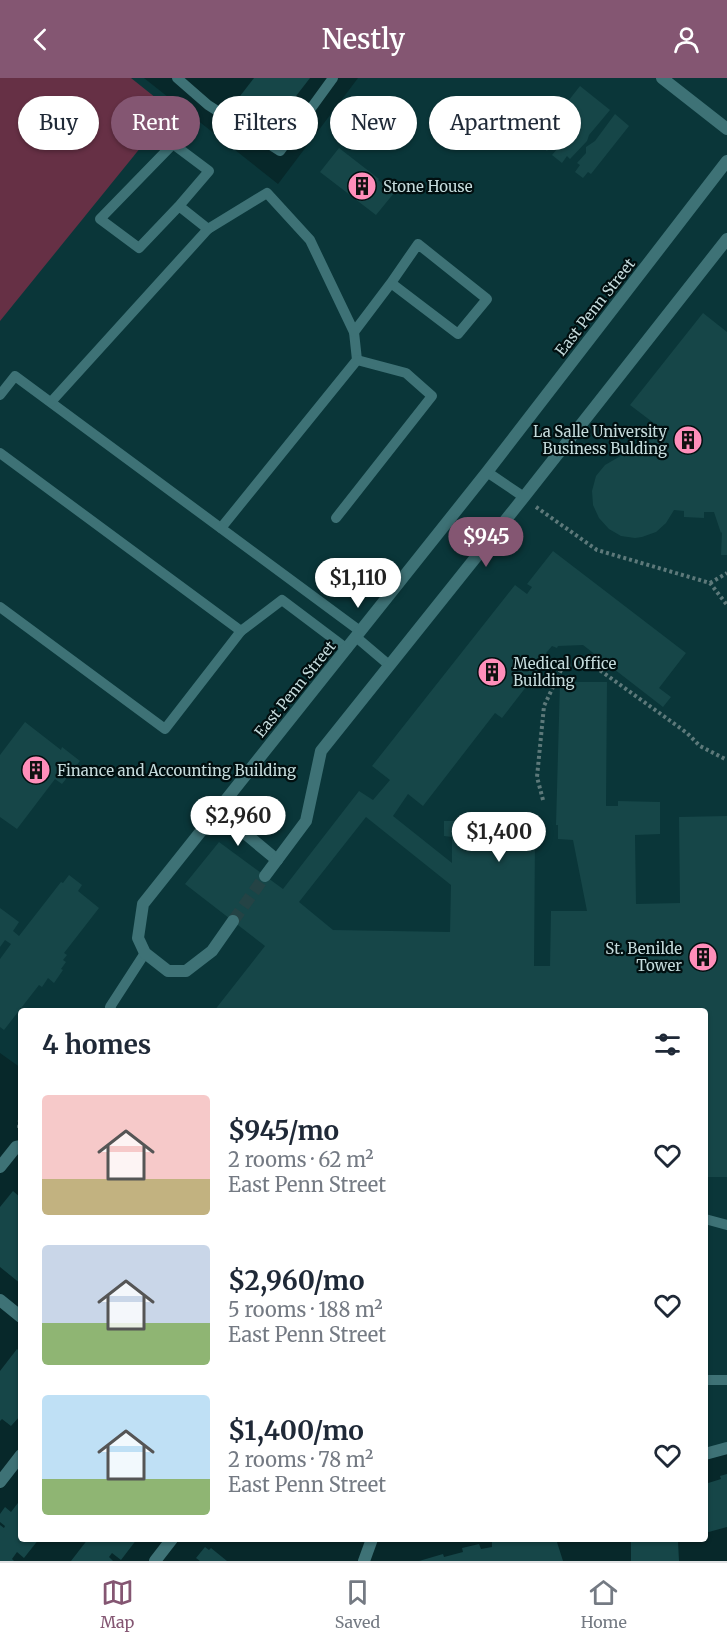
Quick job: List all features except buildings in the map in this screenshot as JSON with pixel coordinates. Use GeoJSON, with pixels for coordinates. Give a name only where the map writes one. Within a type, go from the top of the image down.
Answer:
{"type":"FeatureCollection","features":[{"type":"Feature","properties":{"kind":"street"},"geometry":{"type":"LineString","coordinates":[[662,78],[727,129]]}},
{"type":"Feature","properties":{"kind":"street","name":"East Penn Street"},"geometry":{"type":"LineString","coordinates":[[145,953],[138,938],[143,904],[487,472],[727,161]]}},
{"type":"Feature","properties":{"kind":"street"},"geometry":{"type":"LineString","coordinates":[[265,876],[306,821],[321,751],[524,498],[727,239]]}},
{"type":"Feature","properties":{"kind":"street"},"geometry":{"type":"LineString","coordinates":[[218,811],[277,860]]}},
{"type":"Feature","properties":{"kind":"street"},"geometry":{"type":"LineString","coordinates":[[145,953],[168,971],[186,971],[212,951],[233,921]]}},
{"type":"Feature","properties":{"kind":"street"},"geometry":{"type":"LineString","coordinates":[[0,1167],[18,1147]]}},
{"type":"Feature","properties":{"kind":"street"},"geometry":{"type":"LineString","coordinates":[[0,1300],[18,1315]]}},
{"type":"Feature","properties":{"kind":"street"},"geometry":{"type":"LineString","coordinates":[[708,1453],[727,1448]]}},
{"type":"Feature","properties":{"kind":"street"},"geometry":{"type":"LineString","coordinates":[[0,1482],[18,1459]]}},
{"type":"Feature","properties":{"kind":"street"},"geometry":{"type":"LineString","coordinates":[[155,1561],[170,1542]]}},
{"type":"Feature","properties":{"kind":"street"},"geometry":{"type":"LineString","coordinates":[[364,1561],[371,1542]]}},
{"type":"Feature","properties":{"kind":"lane"},"geometry":{"type":"LineString","coordinates":[[177,78],[208,105],[280,151],[333,78]]}},
{"type":"Feature","properties":{"kind":"lane"},"geometry":{"type":"LineString","coordinates":[[173,144],[209,171],[179,206],[139,248],[100,219],[173,144]]}},
{"type":"Feature","properties":{"kind":"lane"},"geometry":{"type":"LineString","coordinates":[[51,402],[208,229],[267,193],[310,240],[354,332],[357,360],[221,528]]}},
{"type":"Feature","properties":{"kind":"lane"},"geometry":{"type":"LineString","coordinates":[[179,206],[208,229]]}},
{"type":"Feature","properties":{"kind":"lane"},"geometry":{"type":"LineString","coordinates":[[354,332],[418,244],[487,300],[458,334],[391,283]]}},
{"type":"Feature","properties":{"kind":"lane"},"geometry":{"type":"LineString","coordinates":[[336,518],[432,396],[406,373],[357,360]]}},
{"type":"Feature","properties":{"kind":"lane"},"geometry":{"type":"LineString","coordinates":[[0,395],[15,376],[221,528],[358,634],[389,665]]}},
{"type":"Feature","properties":{"kind":"lane"},"geometry":{"type":"LineString","coordinates":[[0,453],[241,631]]}},
{"type":"Feature","properties":{"kind":"lane"},"geometry":{"type":"LineString","coordinates":[[487,472],[524,498]]}},
{"type":"Feature","properties":{"kind":"lane"},"geometry":{"type":"LineString","coordinates":[[0,607],[165,729],[241,631],[282,600],[347,648]]}},
{"type":"Feature","properties":{"kind":"lane"},"geometry":{"type":"LineString","coordinates":[[110,1008],[145,953]]}},
{"type":"Feature","properties":{"kind":"lane"},"geometry":{"type":"LineString","coordinates":[[708,1220],[727,1225]]}},
{"type":"Feature","properties":{"kind":"lane"},"geometry":{"type":"LineString","coordinates":[[708,1380],[727,1380]]}},
{"type":"Feature","properties":{"kind":"path"},"geometry":{"type":"LineString","coordinates":[[524,498],[597,550],[710,582],[727,604]]}},
{"type":"Feature","properties":{"kind":"path"},"geometry":{"type":"LineString","coordinates":[[710,582],[727,573]]}},
{"type":"Feature","properties":{"kind":"path"},"geometry":{"type":"LineString","coordinates":[[543,800],[537,777],[544,706],[563,666],[587,662],[687,733],[700,747],[727,760]]}},
{"type":"Feature","properties":{"kind":"shaded area"},"geometry":{"type":"Polygon","coordinates":[[[0,78],[144,78],[167,96],[111,96],[111,150],[200,150],[200,122],[212,132],[212,150],[235,150],[278,184],[304,150],[318,150],[318,131],[330,115],[330,150],[417,150],[417,96],[344,96],[358,78],[727,78],[727,1448],[708,1453],[708,1008],[18,1008],[18,1066],[0,1053],[0,78]]]}},
{"type":"Feature","properties":{"kind":"shaded area"},"geometry":{"type":"Polygon","coordinates":[[[0,78],[131,78],[154,96],[111,96],[111,150],[139,150],[0,321],[0,78]]]}},
{"type":"Feature","properties":{"kind":"tunnel"},"geometry":{"type":"LineString","coordinates":[[233,921],[265,876]]}},
{"type":"Feature","properties":{"kind":"place","name":"Stone House"},"geometry":{"type":"Point","coordinates":[362,186]}},
{"type":"Feature","properties":{"kind":"place","name":"La Salle University Business Bulding"},"geometry":{"type":"Point","coordinates":[688,440]}},
{"type":"Feature","properties":{"kind":"place","name":"Medical Office Building"},"geometry":{"type":"Point","coordinates":[492,672]}},
{"type":"Feature","properties":{"kind":"place","name":"Finance and Accounting Building"},"geometry":{"type":"Point","coordinates":[36,770]}},
{"type":"Feature","properties":{"kind":"place","name":"St. Benilde Tower"},"geometry":{"type":"Point","coordinates":[703,957]}}]}
